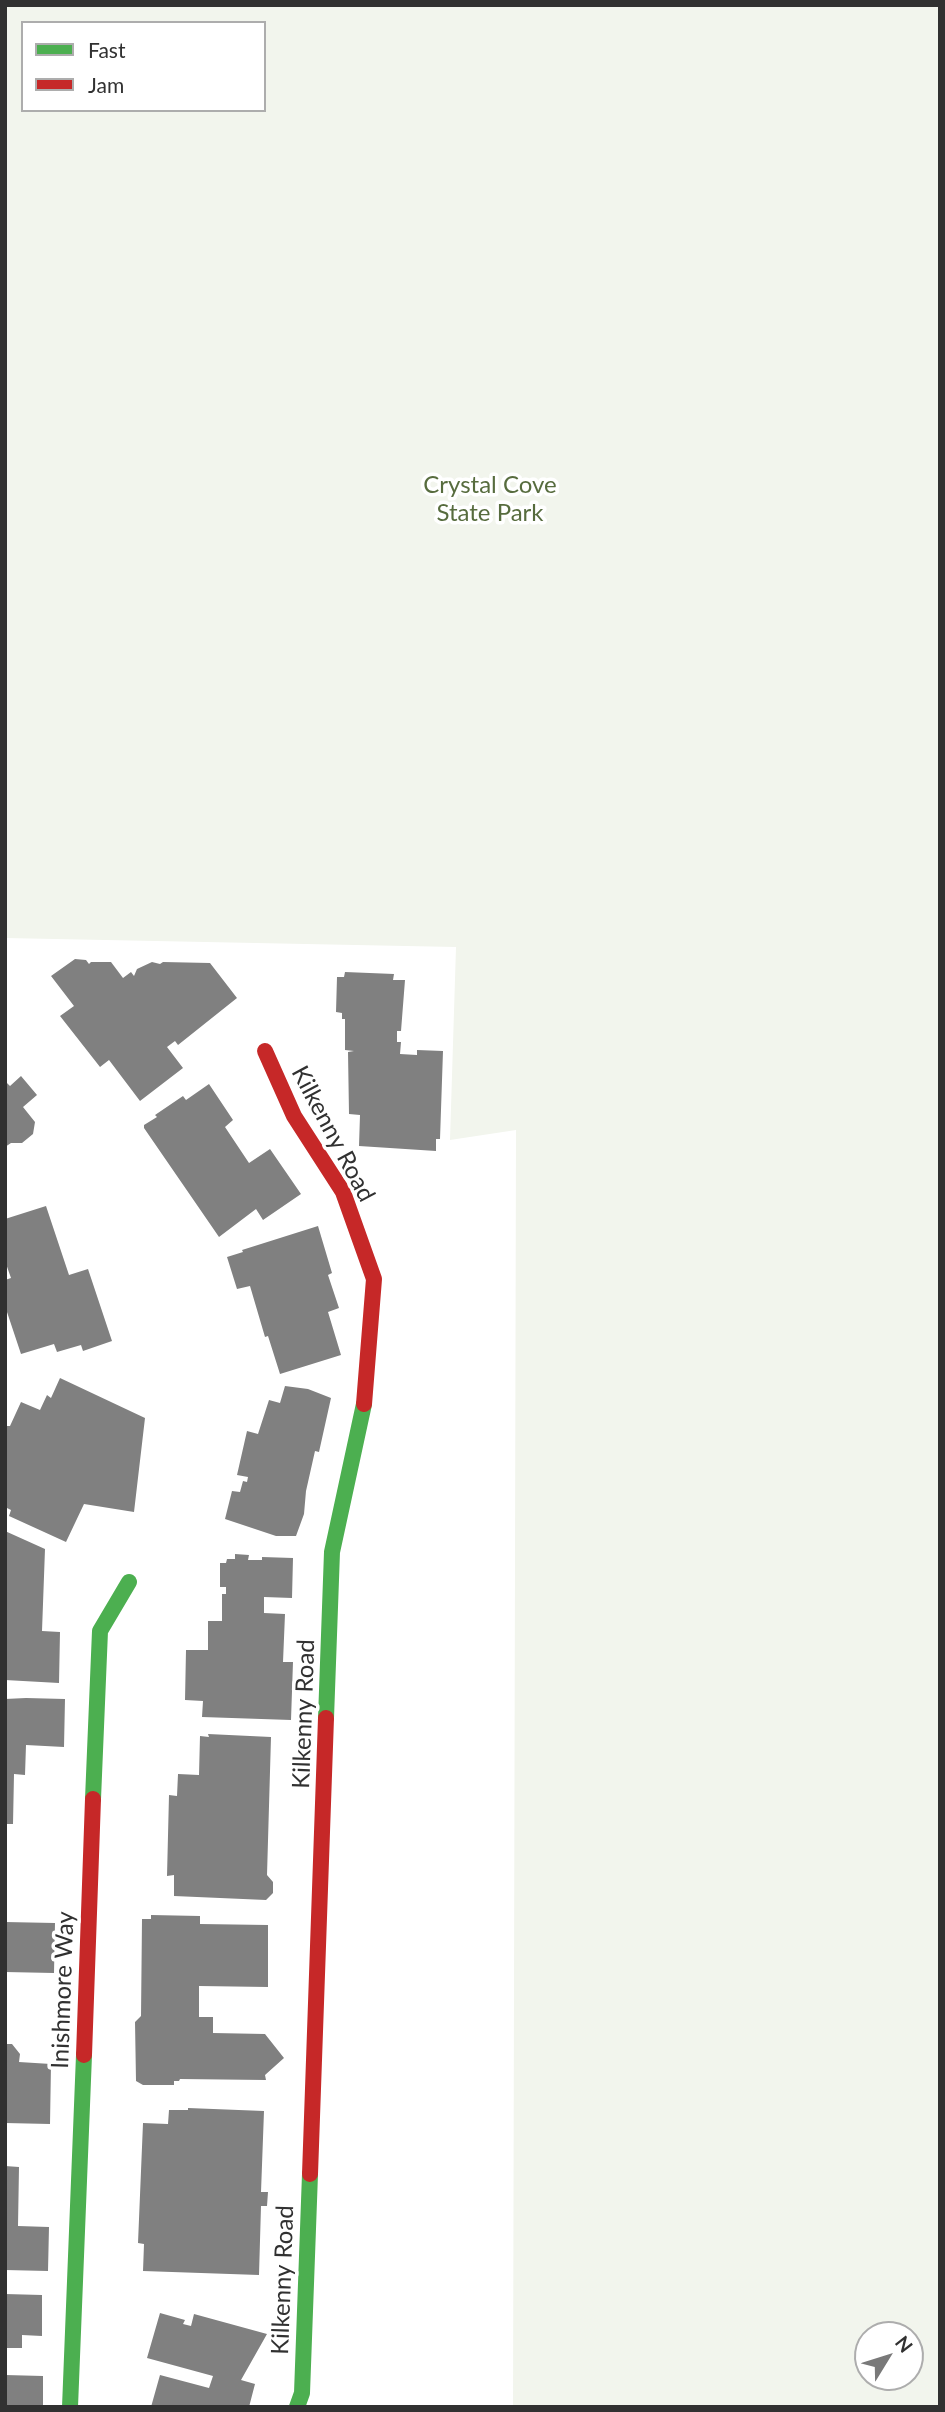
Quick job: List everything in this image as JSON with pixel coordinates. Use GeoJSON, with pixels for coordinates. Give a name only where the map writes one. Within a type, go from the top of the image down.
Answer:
{"type":"FeatureCollection","features":[{"type":"Feature","properties":{"kind":"street","name":"Kilkenny Road"},"geometry":{"type":"LineString","coordinates":[[265,1051],[294,1116],[343,1192],[374,1279],[364,1409],[332,1552],[302,2393],[297,2407]]}},
{"type":"Feature","properties":{"kind":"street","name":"Inishmore Way"},"geometry":{"type":"LineString","coordinates":[[69,2407],[100,1631],[129,1582]]}},
{"type":"Feature","properties":{"kind":"green space","name":"Crystal Cove State Park"},"geometry":{"type":"Polygon","coordinates":[[[5,5],[940,5],[940,2407],[513,2407],[516,1130],[450,1140],[456,947],[5,938],[5,5]]]}},
{"type":"Feature","properties":{"kind":"building"},"geometry":{"type":"Polygon","coordinates":[[[75,959],[86,960],[89,964],[111,962],[123,978],[131,972],[134,976],[137,969],[152,962],[210,963],[237,998],[178,1045],[175,1041],[167,1047],[183,1068],[140,1101],[109,1060],[100,1067],[60,1016],[74,1006],[51,976],[75,959]]]}},
{"type":"Feature","properties":{"kind":"building"},"geometry":{"type":"Polygon","coordinates":[[[345,972],[394,974],[393,980],[405,980],[401,1031],[397,1031],[397,1042],[401,1042],[400,1054],[417,1055],[417,1050],[443,1051],[440,1139],[436,1139],[436,1151],[359,1146],[360,1115],[349,1114],[348,1052],[354,1051],[345,1050],[345,1019],[342,1019],[342,1013],[336,1012],[337,977],[344,977],[345,972]]]}},
{"type":"Feature","properties":{"kind":"building"},"geometry":{"type":"Polygon","coordinates":[[[21,1076],[37,1095],[23,1107],[35,1122],[33,1134],[22,1143],[11,1143],[5,1147],[5,1081],[10,1086],[21,1076]]]}},
{"type":"Feature","properties":{"kind":"building"},"geometry":{"type":"Polygon","coordinates":[[[209,1084],[233,1120],[225,1127],[249,1163],[270,1149],[301,1194],[263,1220],[256,1209],[219,1237],[144,1128],[144,1125],[157,1117],[155,1115],[183,1096],[186,1100],[209,1084]]]}},
{"type":"Feature","properties":{"kind":"building"},"geometry":{"type":"Polygon","coordinates":[[[46,1206],[69,1275],[88,1269],[112,1341],[83,1351],[81,1345],[57,1352],[54,1344],[21,1354],[5,1306],[5,1280],[11,1278],[5,1261],[5,1219],[46,1206]]]}},
{"type":"Feature","properties":{"kind":"building"},"geometry":{"type":"Polygon","coordinates":[[[318,1226],[332,1273],[328,1275],[339,1308],[328,1312],[341,1355],[280,1374],[268,1336],[265,1337],[250,1286],[237,1289],[227,1257],[318,1226]]]}},
{"type":"Feature","properties":{"kind":"building"},"geometry":{"type":"Polygon","coordinates":[[[60,1378],[145,1418],[134,1512],[84,1504],[66,1542],[9,1516],[11,1510],[5,1507],[5,1426],[10,1426],[21,1402],[40,1410],[47,1395],[51,1398],[60,1378]]]}},
{"type":"Feature","properties":{"kind":"building"},"geometry":{"type":"Polygon","coordinates":[[[285,1386],[308,1389],[331,1398],[319,1452],[315,1451],[304,1514],[296,1536],[276,1536],[225,1519],[232,1491],[240,1492],[243,1481],[247,1482],[248,1477],[237,1475],[247,1431],[258,1434],[269,1400],[280,1403],[285,1386]]]}},
{"type":"Feature","properties":{"kind":"building"},"geometry":{"type":"Polygon","coordinates":[[[5,1531],[45,1549],[42,1631],[60,1632],[59,1683],[5,1680],[5,1531]]]}},
{"type":"Feature","properties":{"kind":"building"},"geometry":{"type":"Polygon","coordinates":[[[235,1554],[249,1555],[248,1560],[262,1560],[262,1557],[293,1558],[292,1598],[264,1597],[264,1613],[285,1614],[283,1662],[293,1662],[291,1720],[202,1717],[203,1701],[185,1700],[186,1650],[208,1650],[208,1621],[222,1621],[222,1594],[226,1594],[226,1587],[220,1587],[220,1563],[235,1559],[235,1554]]]}},
{"type":"Feature","properties":{"kind":"building"},"geometry":{"type":"Polygon","coordinates":[[[5,1699],[65,1699],[64,1747],[26,1745],[25,1775],[14,1774],[13,1824],[5,1824],[5,1699]]]}},
{"type":"Feature","properties":{"kind":"building"},"geometry":{"type":"Polygon","coordinates":[[[208,1734],[271,1737],[267,1875],[273,1882],[273,1893],[266,1900],[174,1896],[174,1875],[167,1876],[169,1795],[177,1796],[178,1774],[199,1775],[200,1736],[209,1737],[208,1734]]]}},
{"type":"Feature","properties":{"kind":"building"},"geometry":{"type":"Polygon","coordinates":[[[151,1915],[200,1916],[200,1924],[268,1925],[268,1987],[199,1986],[199,2017],[213,2017],[213,2033],[265,2034],[284,2058],[265,2075],[266,2080],[180,2079],[174,2081],[174,2085],[143,2085],[136,2081],[135,2022],[141,2016],[142,1919],[151,1919],[151,1915]]]}},
{"type":"Feature","properties":{"kind":"building"},"geometry":{"type":"Polygon","coordinates":[[[5,1922],[55,1923],[54,1973],[5,1972],[5,1922]]]}},
{"type":"Feature","properties":{"kind":"building"},"geometry":{"type":"Polygon","coordinates":[[[5,2044],[12,2044],[20,2054],[19,2062],[51,2064],[50,2124],[5,2123],[5,2044]]]}},
{"type":"Feature","properties":{"kind":"building"},"geometry":{"type":"Polygon","coordinates":[[[188,2108],[264,2111],[261,2192],[268,2192],[267,2206],[261,2206],[259,2275],[143,2271],[144,2244],[138,2243],[143,2123],[168,2124],[169,2110],[188,2108]]]}},
{"type":"Feature","properties":{"kind":"building"},"geometry":{"type":"Polygon","coordinates":[[[5,2166],[19,2167],[18,2226],[49,2227],[48,2271],[5,2270],[5,2166]]]}},
{"type":"Feature","properties":{"kind":"building"},"geometry":{"type":"Polygon","coordinates":[[[5,2294],[42,2295],[42,2336],[22,2335],[22,2348],[5,2348],[5,2294]]]}},
{"type":"Feature","properties":{"kind":"building"},"geometry":{"type":"Polygon","coordinates":[[[160,2313],[185,2320],[183,2324],[191,2326],[194,2314],[267,2334],[241,2380],[255,2384],[249,2407],[151,2407],[160,2375],[209,2388],[213,2376],[147,2358],[160,2313]]]}},
{"type":"Feature","properties":{"kind":"building"},"geometry":{"type":"Polygon","coordinates":[[[5,2375],[43,2376],[43,2407],[5,2407],[5,2375]]]}},
{"type":"Feature","properties":{"kind":"traffic: fast"},"geometry":{"type":"LineString","coordinates":[[326,1718],[332,1552],[364,1404]]}},
{"type":"Feature","properties":{"kind":"traffic: fast"},"geometry":{"type":"LineString","coordinates":[[93,1799],[100,1631],[129,1582]]}},
{"type":"Feature","properties":{"kind":"traffic: fast"},"geometry":{"type":"LineString","coordinates":[[70,2407],[84,2055]]}},
{"type":"Feature","properties":{"kind":"traffic: fast"},"geometry":{"type":"LineString","coordinates":[[297,2407],[302,2393],[310,2174]]}},
{"type":"Feature","properties":{"kind":"traffic: jam"},"geometry":{"type":"LineString","coordinates":[[265,1051],[294,1116],[343,1192],[374,1279],[364,1404]]}},
{"type":"Feature","properties":{"kind":"traffic: jam"},"geometry":{"type":"LineString","coordinates":[[310,2174],[326,1718]]}},
{"type":"Feature","properties":{"kind":"traffic: jam"},"geometry":{"type":"LineString","coordinates":[[84,2055],[93,1799]]}}]}
